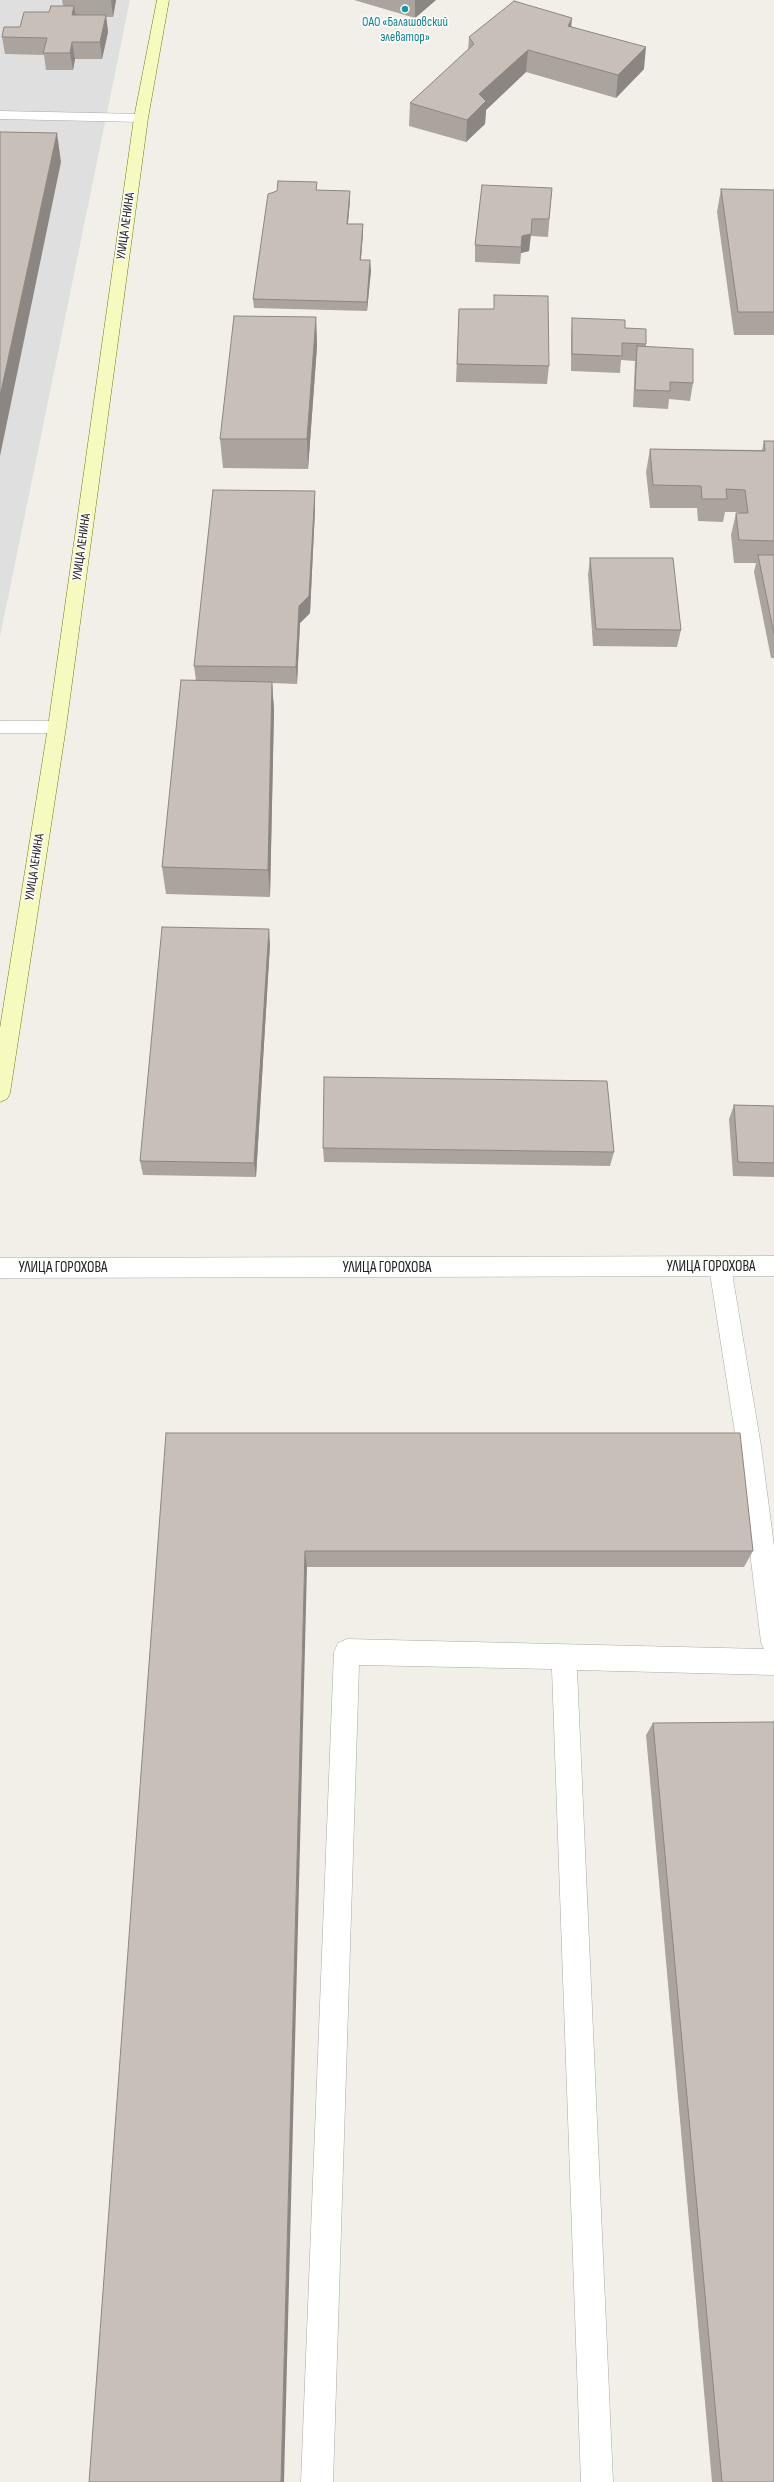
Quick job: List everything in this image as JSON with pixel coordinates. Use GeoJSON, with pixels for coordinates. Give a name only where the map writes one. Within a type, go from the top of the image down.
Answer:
{"type":"FeatureCollection","features":[{"type":"Feature","properties":{"kind":"street","name":"УЛИЦА ЛЕНИНА"},"geometry":{"type":"LineString","coordinates":[[0,1093],[57,727],[141,118],[163,0]]}},
{"type":"Feature","properties":{"kind":"street"},"geometry":{"type":"LineString","coordinates":[[0,115],[141,118]]}},
{"type":"Feature","properties":{"kind":"street"},"geometry":{"type":"LineString","coordinates":[[0,727],[57,727]]}},
{"type":"Feature","properties":{"kind":"street","name":"УЛИЦА ГОРОХОВА"},"geometry":{"type":"LineString","coordinates":[[0,1268],[774,1266]]}},
{"type":"Feature","properties":{"kind":"street"},"geometry":{"type":"LineString","coordinates":[[720,1267],[749,1446],[774,1642]]}},
{"type":"Feature","properties":{"kind":"street"},"geometry":{"type":"LineString","coordinates":[[317,2482],[347,1652],[774,1662]]}},
{"type":"Feature","properties":{"kind":"street"},"geometry":{"type":"LineString","coordinates":[[564,1656],[597,2482]]}},
{"type":"Feature","properties":{"kind":"shaded area"},"geometry":{"type":"Polygon","coordinates":[[[0,0],[130,0],[0,637],[0,0]]]}},
{"type":"Feature","properties":{"kind":"building"},"geometry":{"type":"Polygon","coordinates":[[[514,1],[572,18],[568,26],[646,47],[618,75],[528,50],[479,94],[486,101],[467,120],[410,103],[474,44],[469,37],[514,1]]]}},
{"type":"Feature","properties":{"kind":"building"},"geometry":{"type":"Polygon","coordinates":[[[51,6],[74,6],[72,15],[106,15],[100,42],[72,42],[70,53],[43,53],[47,38],[2,37],[4,27],[20,27],[24,12],[49,12],[51,6]]]}},
{"type":"Feature","properties":{"kind":"building"},"geometry":{"type":"Polygon","coordinates":[[[0,132],[57,133],[0,396],[0,132]]]}},
{"type":"Feature","properties":{"kind":"building"},"geometry":{"type":"Polygon","coordinates":[[[278,181],[317,182],[316,190],[350,191],[347,224],[363,224],[360,260],[370,260],[367,302],[253,299],[268,194],[277,191],[278,181]]]}},
{"type":"Feature","properties":{"kind":"building"},"geometry":{"type":"Polygon","coordinates":[[[482,185],[552,188],[549,219],[532,219],[531,234],[522,236],[521,247],[475,245],[482,185]]]}},
{"type":"Feature","properties":{"kind":"building"},"geometry":{"type":"Polygon","coordinates":[[[721,189],[774,190],[774,312],[738,312],[721,189]]]}},
{"type":"Feature","properties":{"kind":"building"},"geometry":{"type":"Polygon","coordinates":[[[494,295],[548,296],[549,366],[457,364],[459,309],[494,309],[494,295]]]}},
{"type":"Feature","properties":{"kind":"building"},"geometry":{"type":"Polygon","coordinates":[[[234,316],[316,317],[307,439],[220,439],[234,316]]]}},
{"type":"Feature","properties":{"kind":"building"},"geometry":{"type":"Polygon","coordinates":[[[572,318],[625,320],[625,328],[646,329],[646,344],[622,343],[622,356],[572,354],[572,318]]]}},
{"type":"Feature","properties":{"kind":"building"},"geometry":{"type":"Polygon","coordinates":[[[637,346],[693,349],[693,383],[670,382],[670,391],[635,390],[637,346]]]}},
{"type":"Feature","properties":{"kind":"building"},"geometry":{"type":"Polygon","coordinates":[[[764,441],[774,441],[774,541],[739,540],[736,513],[748,513],[745,490],[726,489],[727,499],[702,499],[701,486],[653,485],[650,449],[765,451],[764,441]]]}},
{"type":"Feature","properties":{"kind":"building"},"geometry":{"type":"Polygon","coordinates":[[[213,490],[315,491],[309,596],[299,606],[296,667],[194,666],[213,490]]]}},
{"type":"Feature","properties":{"kind":"building"},"geometry":{"type":"Polygon","coordinates":[[[758,555],[774,555],[774,634],[758,555]]]}},
{"type":"Feature","properties":{"kind":"building"},"geometry":{"type":"Polygon","coordinates":[[[590,558],[673,558],[681,630],[596,629],[590,558]]]}},
{"type":"Feature","properties":{"kind":"building"},"geometry":{"type":"Polygon","coordinates":[[[181,680],[272,682],[268,870],[162,867],[181,680]]]}},
{"type":"Feature","properties":{"kind":"building"},"geometry":{"type":"Polygon","coordinates":[[[162,927],[269,929],[254,1163],[140,1161],[162,927]]]}},
{"type":"Feature","properties":{"kind":"building"},"geometry":{"type":"Polygon","coordinates":[[[324,1077],[607,1081],[614,1152],[323,1148],[324,1077]]]}},
{"type":"Feature","properties":{"kind":"building"},"geometry":{"type":"Polygon","coordinates":[[[734,1105],[774,1106],[774,1163],[738,1162],[734,1105]]]}},
{"type":"Feature","properties":{"kind":"building"},"geometry":{"type":"Polygon","coordinates":[[[166,1433],[740,1433],[753,1551],[305,1551],[281,2482],[89,2482],[166,1433]]]}},
{"type":"Feature","properties":{"kind":"building"},"geometry":{"type":"Polygon","coordinates":[[[774,1722],[774,2482],[722,2482],[653,1723],[774,1722]]]}},
{"type":"Feature","properties":{"kind":"place","name":"ОАО «Балашовский элеватор»"},"geometry":{"type":"Point","coordinates":[405,9]}}]}
